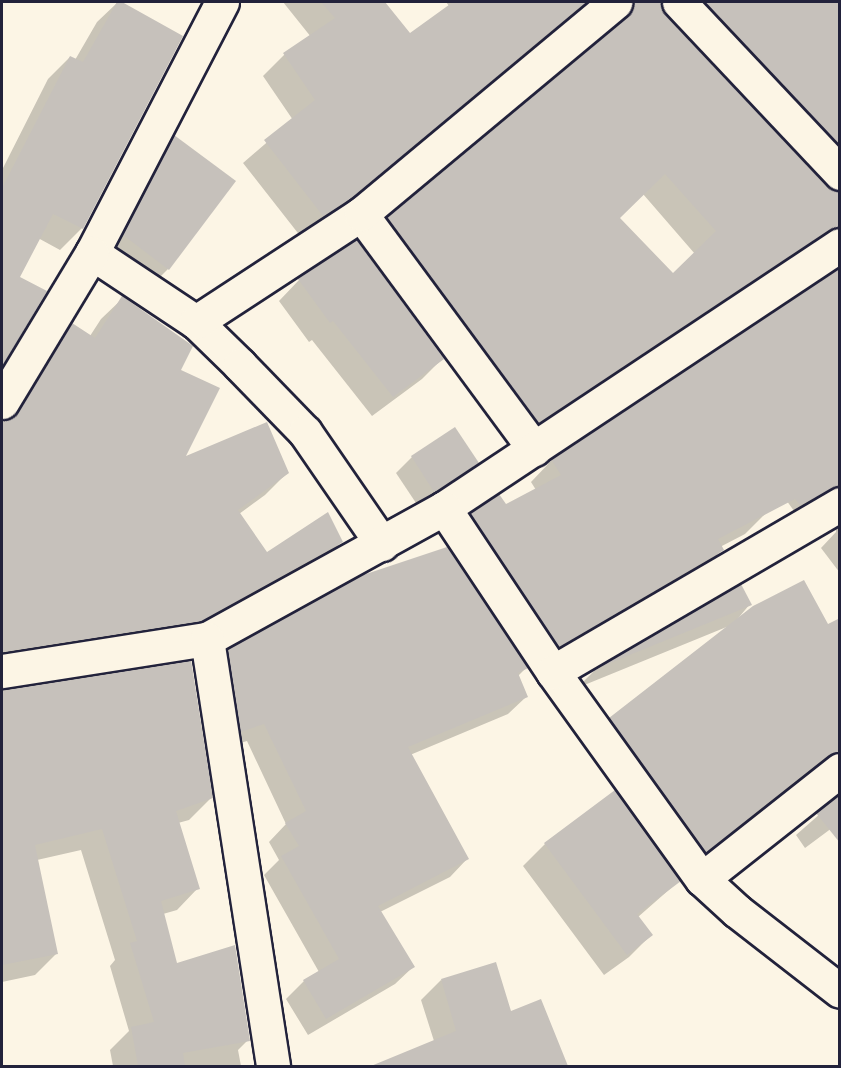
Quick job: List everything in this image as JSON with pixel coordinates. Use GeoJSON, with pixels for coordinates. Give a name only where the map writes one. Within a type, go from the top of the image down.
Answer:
{"type":"FeatureCollection","features":[{"type":"Feature","properties":{"kind":"street"},"geometry":{"type":"LineString","coordinates":[[2,402],[92,253],[222,2]]}},
{"type":"Feature","properties":{"kind":"street"},"geometry":{"type":"LineString","coordinates":[[196,321],[361,214],[615,2]]}},
{"type":"Feature","properties":{"kind":"street"},"geometry":{"type":"LineString","coordinates":[[679,2],[840,173]]}},
{"type":"Feature","properties":{"kind":"street"},"geometry":{"type":"LineString","coordinates":[[361,214],[534,449]]}},
{"type":"Feature","properties":{"kind":"street"},"geometry":{"type":"LineString","coordinates":[[2,670],[207,639],[444,508],[840,245]]}},
{"type":"Feature","properties":{"kind":"street"},"geometry":{"type":"LineString","coordinates":[[92,253],[196,321],[305,432],[382,544]]}},
{"type":"Feature","properties":{"kind":"street"},"geometry":{"type":"LineString","coordinates":[[553,672],[840,504]]}},
{"type":"Feature","properties":{"kind":"street"},"geometry":{"type":"LineString","coordinates":[[444,508],[553,672],[702,879],[737,911],[840,991]]}},
{"type":"Feature","properties":{"kind":"street"},"geometry":{"type":"LineString","coordinates":[[207,639],[273,1066]]}},
{"type":"Feature","properties":{"kind":"street"},"geometry":{"type":"LineString","coordinates":[[702,879],[840,770]]}},
{"type":"Feature","properties":{"kind":"building"},"geometry":{"type":"Polygon","coordinates":[[[117,2],[122,2],[183,36],[83,229],[53,214],[20,277],[47,291],[2,367],[2,188],[70,56],[83,62],[117,2]]]}},
{"type":"Feature","properties":{"kind":"building"},"geometry":{"type":"Polygon","coordinates":[[[321,2],[385,2],[410,33],[453,2],[586,2],[350,199],[323,216],[264,140],[315,100],[283,53],[335,18],[321,2]]]}},
{"type":"Feature","properties":{"kind":"building"},"geometry":{"type":"Polygon","coordinates":[[[633,2],[661,2],[665,15],[826,186],[840,191],[840,226],[830,229],[538,423],[387,217],[627,16],[633,2]],[[665,174],[620,218],[673,273],[716,231],[665,174]]]}},
{"type":"Feature","properties":{"kind":"building"},"geometry":{"type":"Polygon","coordinates":[[[704,2],[840,2],[840,145],[704,2]]]}},
{"type":"Feature","properties":{"kind":"building"},"geometry":{"type":"Polygon","coordinates":[[[174,135],[236,181],[169,270],[123,235],[174,135]]]}},
{"type":"Feature","properties":{"kind":"building"},"geometry":{"type":"Polygon","coordinates":[[[356,239],[444,359],[393,397],[333,321],[330,323],[298,279],[356,239]]]}},
{"type":"Feature","properties":{"kind":"building"},"geometry":{"type":"Polygon","coordinates":[[[840,268],[840,485],[800,505],[795,499],[718,539],[724,550],[559,647],[470,513],[499,494],[506,504],[561,475],[551,459],[840,268]]]}},
{"type":"Feature","properties":{"kind":"building"},"geometry":{"type":"Polygon","coordinates":[[[122,296],[193,346],[181,370],[220,388],[186,456],[267,422],[289,473],[238,510],[267,552],[328,512],[343,542],[201,621],[2,652],[2,421],[10,419],[18,412],[72,323],[95,338],[122,296]]]}},
{"type":"Feature","properties":{"kind":"building"},"geometry":{"type":"Polygon","coordinates":[[[455,427],[479,463],[434,492],[411,456],[455,427]]]}},
{"type":"Feature","properties":{"kind":"building"},"geometry":{"type":"Polygon","coordinates":[[[447,547],[528,668],[518,673],[528,697],[408,747],[469,859],[378,906],[415,967],[326,1019],[303,980],[339,959],[281,856],[299,846],[285,823],[306,811],[264,724],[240,732],[228,649],[360,576],[447,547]]]}},
{"type":"Feature","properties":{"kind":"building"},"geometry":{"type":"Polygon","coordinates":[[[804,580],[828,624],[840,618],[840,752],[828,755],[706,852],[609,718],[753,606],[804,580]]]}},
{"type":"Feature","properties":{"kind":"building"},"geometry":{"type":"Polygon","coordinates":[[[741,584],[752,605],[593,670],[741,584]]]}},
{"type":"Feature","properties":{"kind":"building"},"geometry":{"type":"Polygon","coordinates":[[[191,660],[213,798],[176,811],[200,889],[161,901],[177,963],[235,945],[250,1041],[183,1053],[185,1066],[138,1066],[131,1027],[154,1022],[130,943],[137,941],[102,829],[35,845],[58,954],[2,965],[2,689],[191,660]]]}},
{"type":"Feature","properties":{"kind":"building"},"geometry":{"type":"Polygon","coordinates":[[[615,790],[681,881],[637,914],[653,935],[627,955],[544,843],[615,790]]]}},
{"type":"Feature","properties":{"kind":"building"},"geometry":{"type":"Polygon","coordinates":[[[840,794],[840,843],[816,813],[840,794]]]}},
{"type":"Feature","properties":{"kind":"building"},"geometry":{"type":"Polygon","coordinates":[[[496,962],[511,1011],[541,999],[568,1066],[371,1066],[456,1031],[441,979],[496,962]]]}}]}
